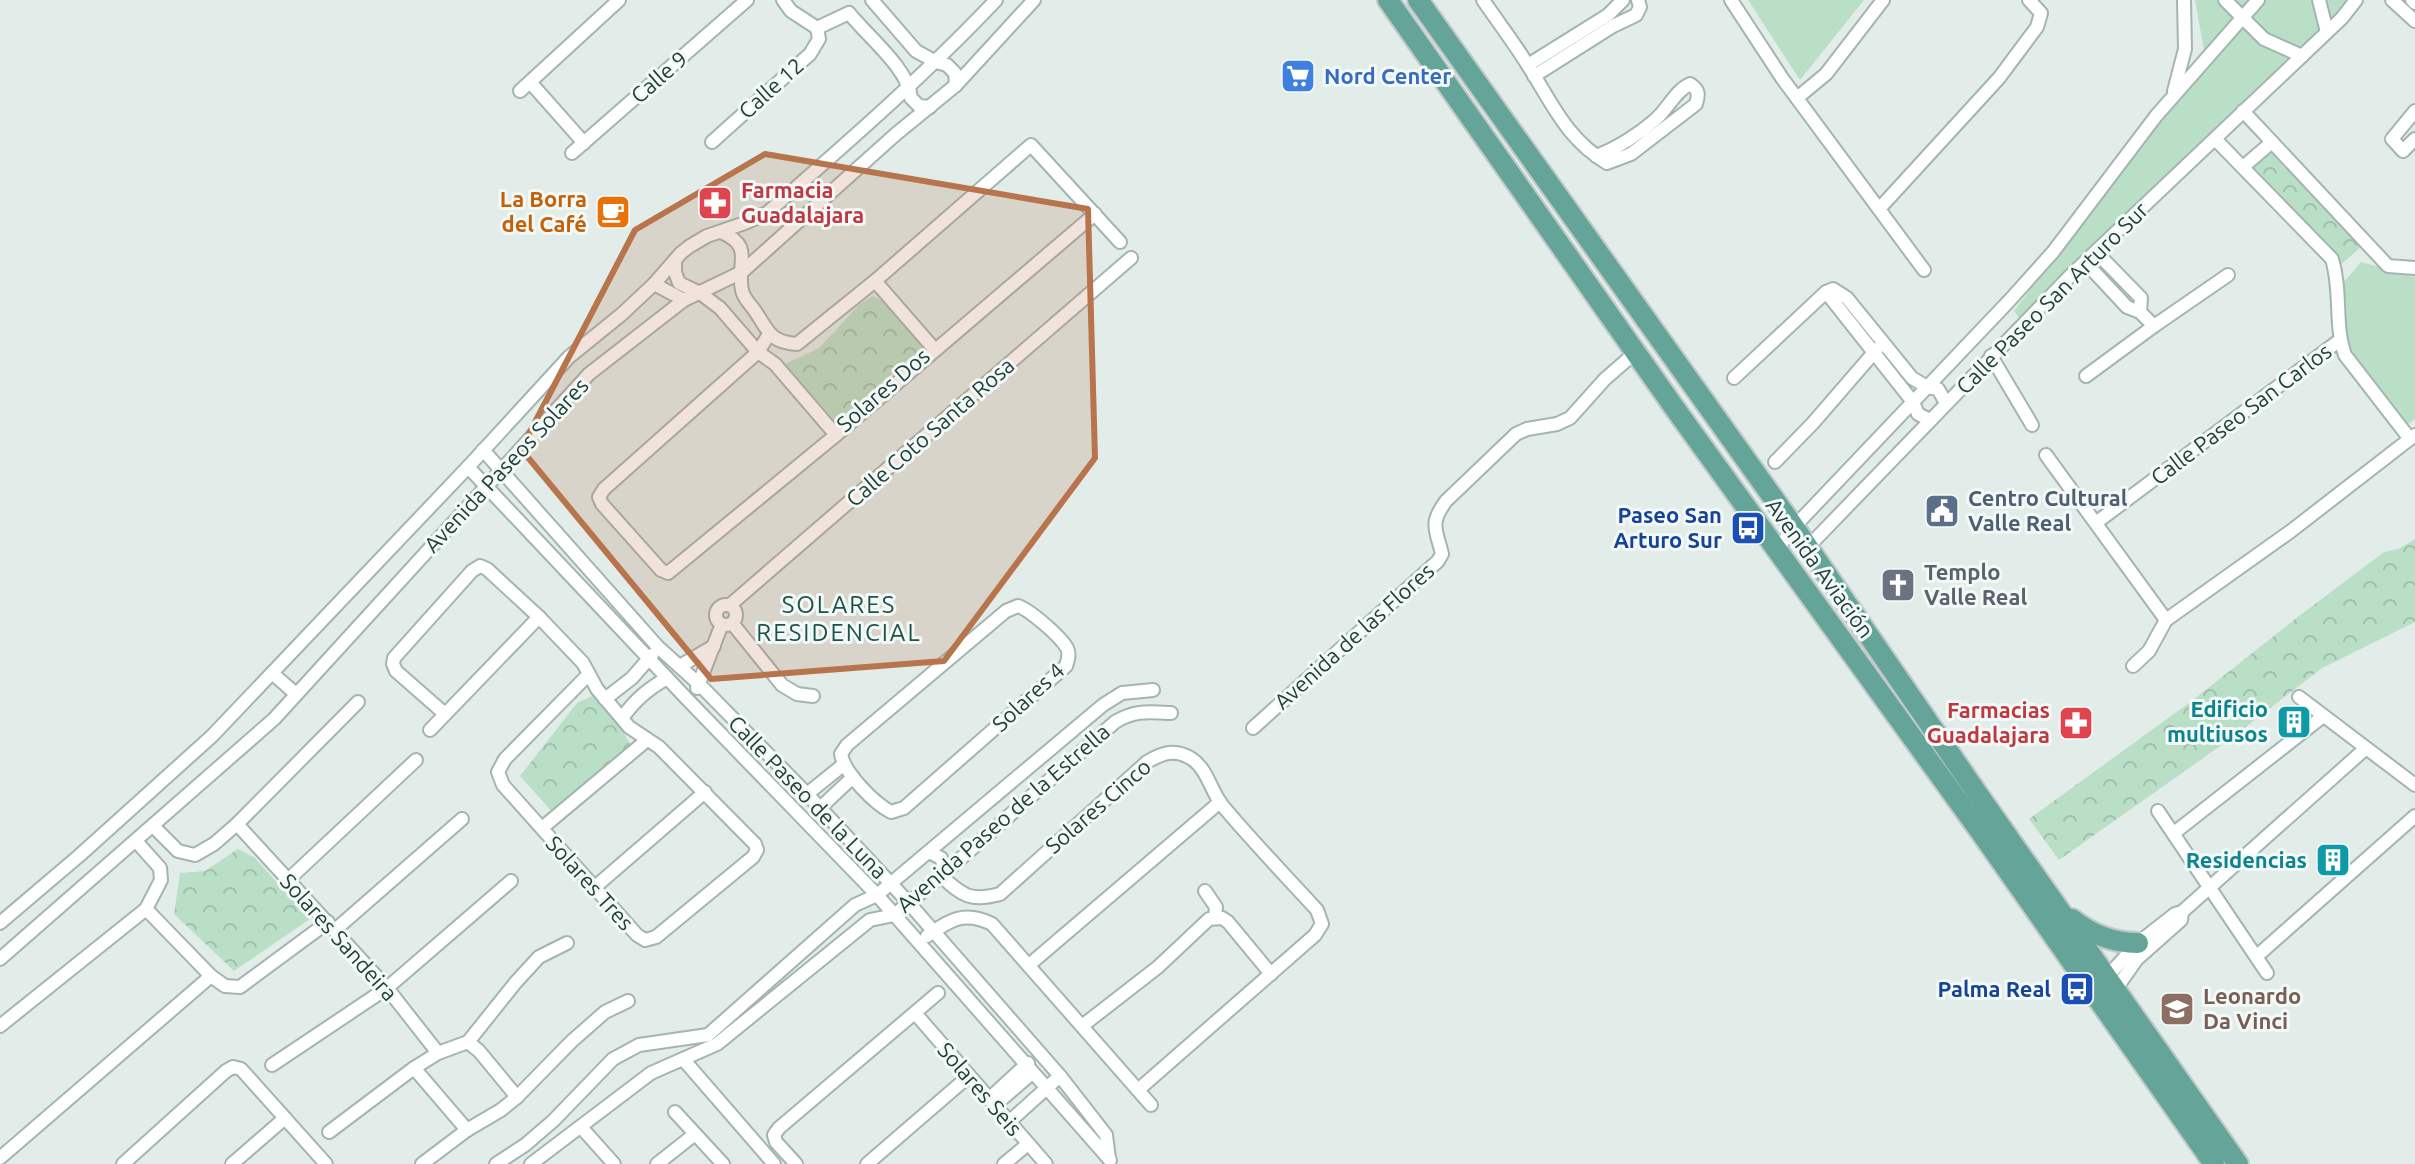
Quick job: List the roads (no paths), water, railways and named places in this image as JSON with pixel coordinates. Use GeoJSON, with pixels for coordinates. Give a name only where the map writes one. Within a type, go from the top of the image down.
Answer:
{"type":"FeatureCollection","features":[{"type":"Feature","properties":{"kind":"main road","name":"Avenida Aviación"},"geometry":{"type":"LineString","coordinates":[[1388,0],[1777,550],[2238,1164]]}},
{"type":"Feature","properties":{"kind":"main road","name":"Avenida Aviación"},"geometry":{"type":"LineString","coordinates":[[1418,0],[1794,527],[2061,911],[2106,992],[2214,1164]]}},
{"type":"Feature","properties":{"kind":"main road"},"geometry":{"type":"LineString","coordinates":[[2061,911],[2084,929],[2142,947]]}},
{"type":"Feature","properties":{"kind":"street"},"geometry":{"type":"LineString","coordinates":[[520,91],[619,0]]}},
{"type":"Feature","properties":{"kind":"street","name":"Calle 9"},"geometry":{"type":"LineString","coordinates":[[572,153],[747,0]]}},
{"type":"Feature","properties":{"kind":"street"},"geometry":{"type":"LineString","coordinates":[[783,0],[791,11],[817,28],[849,13],[867,36],[896,63],[910,87],[911,98],[919,106],[930,107]]}},
{"type":"Feature","properties":{"kind":"street"},"geometry":{"type":"LineString","coordinates":[[872,0],[916,51],[947,65],[955,73],[956,85]]}},
{"type":"Feature","properties":{"kind":"street","name":"Avenida Paseos Solares"},"geometry":{"type":"LineString","coordinates":[[0,923],[212,736],[569,357],[622,314],[681,253],[699,241],[767,213],[910,87],[996,0]]}},
{"type":"Feature","properties":{"kind":"street","name":"Avenida Paseos Solares"},"geometry":{"type":"LineString","coordinates":[[0,959],[264,727],[589,374],[684,300],[742,272],[896,134],[956,85],[1034,0]]}},
{"type":"Feature","properties":{"kind":"street"},"geometry":{"type":"LineString","coordinates":[[1483,0],[1570,133],[1596,156],[1607,163],[1631,154],[1696,104],[1699,95],[1696,89],[1690,84],[1682,87],[1655,120],[1609,151],[1596,156]]}},
{"type":"Feature","properties":{"kind":"street"},"geometry":{"type":"LineString","coordinates":[[1531,71],[1608,15],[1623,0]]}},
{"type":"Feature","properties":{"kind":"street"},"geometry":{"type":"LineString","coordinates":[[1531,71],[1636,15],[1640,7],[1638,0]]}},
{"type":"Feature","properties":{"kind":"street"},"geometry":{"type":"LineString","coordinates":[[1731,0],[1797,98],[1924,270]]}},
{"type":"Feature","properties":{"kind":"street"},"geometry":{"type":"LineString","coordinates":[[1797,98],[1826,74],[1883,0]]}},
{"type":"Feature","properties":{"kind":"street"},"geometry":{"type":"LineString","coordinates":[[1879,209],[1999,78],[2037,27],[2041,13],[2029,0]]}},
{"type":"Feature","properties":{"kind":"street"},"geometry":{"type":"LineString","coordinates":[[2172,97],[2185,49],[2184,0]]}},
{"type":"Feature","properties":{"kind":"street"},"geometry":{"type":"LineString","coordinates":[[2225,0],[2264,39],[2302,56]]}},
{"type":"Feature","properties":{"kind":"street","name":"Calle Paseo San Arturo Sur"},"geometry":{"type":"LineString","coordinates":[[1777,550],[1794,527],[2058,246],[2172,97],[2258,0]]}},
{"type":"Feature","properties":{"kind":"street"},"geometry":{"type":"LineString","coordinates":[[2319,0],[2327,32]]}},
{"type":"Feature","properties":{"kind":"street","name":"Calle Paseo San Arturo Sur"},"geometry":{"type":"LineString","coordinates":[[1808,547],[2085,262],[2327,32],[2356,0]]}},
{"type":"Feature","properties":{"kind":"street"},"geometry":{"type":"LineString","coordinates":[[2392,0],[2415,21]]}},
{"type":"Feature","properties":{"kind":"street","name":"Calle 12"},"geometry":{"type":"LineString","coordinates":[[712,142],[810,54],[819,39],[817,28]]}},
{"type":"Feature","properties":{"kind":"street"},"geometry":{"type":"LineString","coordinates":[[530,82],[584,143]]}},
{"type":"Feature","properties":{"kind":"street"},"geometry":{"type":"LineString","coordinates":[[2243,111],[2388,266],[2415,268]]}},
{"type":"Feature","properties":{"kind":"street"},"geometry":{"type":"LineString","coordinates":[[2415,111],[2392,139],[2403,151],[2415,139]]}},
{"type":"Feature","properties":{"kind":"street","name":"Calle Paseo San Carlos"},"geometry":{"type":"LineString","coordinates":[[2097,522],[2340,340],[2338,278],[2332,259],[2215,139]]}},
{"type":"Feature","properties":{"kind":"street"},"geometry":{"type":"LineString","coordinates":[[2243,167],[2272,142]]}},
{"type":"Feature","properties":{"kind":"street"},"geometry":{"type":"LineString","coordinates":[[721,232],[734,237],[739,244],[743,256],[742,294],[769,334],[781,343],[797,344],[875,281],[1031,145],[1120,242]]}},
{"type":"Feature","properties":{"kind":"street"},"geometry":{"type":"LineString","coordinates":[[935,350],[1095,214]]}},
{"type":"Feature","properties":{"kind":"street"},"geometry":{"type":"LineString","coordinates":[[2096,252],[2141,298],[2140,312]]}},
{"type":"Feature","properties":{"kind":"street","name":"Calle Coto Santa Rosa"},"geometry":{"type":"LineString","coordinates":[[687,699],[700,685],[714,646],[727,624],[717,620],[716,613],[723,605],[730,605],[1131,258]]}},
{"type":"Feature","properties":{"kind":"street"},"geometry":{"type":"LineString","coordinates":[[675,260],[679,283],[700,293]]}},
{"type":"Feature","properties":{"kind":"street"},"geometry":{"type":"LineString","coordinates":[[2085,262],[2127,307],[2140,312],[2154,326]]}},
{"type":"Feature","properties":{"kind":"street"},"geometry":{"type":"LineString","coordinates":[[2086,376],[2228,275]]}},
{"type":"Feature","properties":{"kind":"street","name":"Solares Dos"},"geometry":{"type":"LineString","coordinates":[[700,293],[720,308],[758,352],[775,364],[836,435],[935,350],[875,281]]}},
{"type":"Feature","properties":{"kind":"street"},"geometry":{"type":"LineString","coordinates":[[654,284],[684,300]]}},
{"type":"Feature","properties":{"kind":"street"},"geometry":{"type":"LineString","coordinates":[[1734,378],[1826,292],[1833,289],[1840,292],[1918,414],[1930,420]]}},
{"type":"Feature","properties":{"kind":"street"},"geometry":{"type":"LineString","coordinates":[[720,308],[742,294]]}},
{"type":"Feature","properties":{"kind":"street"},"geometry":{"type":"LineString","coordinates":[[2009,301],[2007,315],[2019,328]]}},
{"type":"Feature","properties":{"kind":"street"},"geometry":{"type":"LineString","coordinates":[[769,334],[758,352],[604,489],[599,497],[602,504],[661,570],[668,573],[836,435]]}},
{"type":"Feature","properties":{"kind":"street"},"geometry":{"type":"LineString","coordinates":[[2133,666],[2149,651],[2166,620],[2291,531],[2412,437],[2345,355],[2340,340]]}},
{"type":"Feature","properties":{"kind":"street"},"geometry":{"type":"LineString","coordinates":[[1878,348],[1912,378],[1927,387],[1938,389],[1946,403]]}},
{"type":"Feature","properties":{"kind":"street"},"geometry":{"type":"LineString","coordinates":[[1775,462],[1878,348]]}},
{"type":"Feature","properties":{"kind":"street","name":"Avenida de las Flores"},"geometry":{"type":"LineString","coordinates":[[1253,728],[1438,561],[1442,554],[1434,524],[1437,513],[1446,501],[1516,434],[1570,418],[1605,379],[1636,352]]}},
{"type":"Feature","properties":{"kind":"street"},"geometry":{"type":"LineString","coordinates":[[1991,356],[2032,425]]}},
{"type":"Feature","properties":{"kind":"street","name":"Calle Paseo de la Luna"},"geometry":{"type":"LineString","coordinates":[[483,450],[658,647],[700,685],[807,794],[908,902],[1060,1076],[1106,1135],[1111,1161]]}},
{"type":"Feature","properties":{"kind":"street"},"geometry":{"type":"LineString","coordinates":[[2046,455],[2166,620]]}},
{"type":"Feature","properties":{"kind":"street","name":"Calle Paseo de la Luna"},"geometry":{"type":"LineString","coordinates":[[468,467],[877,895],[1111,1161]]}},
{"type":"Feature","properties":{"kind":"street"},"geometry":{"type":"LineString","coordinates":[[1840,479],[1858,495]]}},
{"type":"Feature","properties":{"kind":"street","name":"Solares Tres"},"geometry":{"type":"LineString","coordinates":[[445,714],[396,671],[394,658],[472,571],[480,566],[539,617],[583,663],[589,674],[591,681],[629,727],[659,747],[755,844],[757,850],[753,857],[656,937],[645,940],[637,935],[503,785],[498,772],[505,759],[589,674]]}},
{"type":"Feature","properties":{"kind":"street","name":"Solares 4"},"geometry":{"type":"LineString","coordinates":[[1018,606],[1029,610],[1067,648],[1069,658],[1066,666],[904,808],[891,812],[881,807],[853,777],[843,765],[841,754],[847,745],[1006,611],[1018,606]]}},
{"type":"Feature","properties":{"kind":"street"},"geometry":{"type":"LineString","coordinates":[[430,730],[539,617]]}},
{"type":"Feature","properties":{"kind":"street"},"geometry":{"type":"LineString","coordinates":[[727,624],[782,685],[797,694],[813,696]]}},
{"type":"Feature","properties":{"kind":"street"},"geometry":{"type":"LineString","coordinates":[[680,666],[714,646]]}},
{"type":"Feature","properties":{"kind":"street"},"geometry":{"type":"LineString","coordinates":[[605,699],[632,678],[658,647]]}},
{"type":"Feature","properties":{"kind":"street"},"geometry":{"type":"LineString","coordinates":[[272,673],[296,694]]}},
{"type":"Feature","properties":{"kind":"street"},"geometry":{"type":"LineString","coordinates":[[622,718],[642,694],[667,678]]}},
{"type":"Feature","properties":{"kind":"street","name":"Avenida Paseo de la Estrella"},"geometry":{"type":"LineString","coordinates":[[712,1040],[855,905],[877,895],[1112,699],[1134,691],[1153,690]]}},
{"type":"Feature","properties":{"kind":"street"},"geometry":{"type":"LineString","coordinates":[[2299,697],[2415,785]]}},
{"type":"Feature","properties":{"kind":"street"},"geometry":{"type":"LineString","coordinates":[[153,826],[178,851],[195,855],[214,844],[358,702]]}},
{"type":"Feature","properties":{"kind":"street","name":"Avenida Paseo de la Estrella"},"geometry":{"type":"LineString","coordinates":[[531,1164],[651,1073],[683,1059],[712,1040],[870,920],[894,915],[1115,722],[1128,714],[1171,713]]}},
{"type":"Feature","properties":{"kind":"street"},"geometry":{"type":"LineString","coordinates":[[2174,833],[2322,717]]}},
{"type":"Feature","properties":{"kind":"street"},"geometry":{"type":"LineString","coordinates":[[542,828],[647,740]]}},
{"type":"Feature","properties":{"kind":"street"},"geometry":{"type":"LineString","coordinates":[[1059,742],[1072,759]]}},
{"type":"Feature","properties":{"kind":"street"},"geometry":{"type":"LineString","coordinates":[[2106,992],[2137,959],[2142,947],[2175,914],[2182,912],[2365,749]]}},
{"type":"Feature","properties":{"kind":"street","name":"Solares Cinco"},"geometry":{"type":"LineString","coordinates":[[1000,894],[1147,762],[1165,752],[1184,754],[1200,766],[1220,802],[1321,918],[1322,924],[1315,935],[1138,1090]]}},
{"type":"Feature","properties":{"kind":"street"},"geometry":{"type":"LineString","coordinates":[[288,880],[416,760]]}},
{"type":"Feature","properties":{"kind":"street","name":"Solares 4"},"geometry":{"type":"LineString","coordinates":[[807,794],[843,765]]}},
{"type":"Feature","properties":{"kind":"street"},"geometry":{"type":"LineString","coordinates":[[820,808],[853,777]]}},
{"type":"Feature","properties":{"kind":"street"},"geometry":{"type":"LineString","coordinates":[[595,887],[705,792]]}},
{"type":"Feature","properties":{"kind":"street"},"geometry":{"type":"LineString","coordinates":[[1029,965],[1220,802]]}},
{"type":"Feature","properties":{"kind":"street"},"geometry":{"type":"LineString","coordinates":[[2158,811],[2267,973]]}},
{"type":"Feature","properties":{"kind":"street"},"geometry":{"type":"LineString","coordinates":[[2257,956],[2415,816]]}},
{"type":"Feature","properties":{"kind":"street"},"geometry":{"type":"LineString","coordinates":[[146,909],[211,976],[225,986],[240,987],[332,926],[462,819]]}},
{"type":"Feature","properties":{"kind":"street","name":"Solares Sandeira"},"geometry":{"type":"LineString","coordinates":[[237,824],[387,988],[438,1053]]}},
{"type":"Feature","properties":{"kind":"street"},"geometry":{"type":"LineString","coordinates":[[0,1026],[146,909],[161,880],[160,868],[136,841]]}},
{"type":"Feature","properties":{"kind":"street"},"geometry":{"type":"LineString","coordinates":[[929,852],[941,858],[941,876],[959,892],[974,898],[1000,894]]}},
{"type":"Feature","properties":{"kind":"street"},"geometry":{"type":"LineString","coordinates":[[80,855],[79,864],[84,873],[94,875]]}},
{"type":"Feature","properties":{"kind":"street"},"geometry":{"type":"LineString","coordinates":[[272,1065],[387,988],[511,881]]}},
{"type":"Feature","properties":{"kind":"street"},"geometry":{"type":"LineString","coordinates":[[1205,891],[1216,907],[1215,917]]}},
{"type":"Feature","properties":{"kind":"street"},"geometry":{"type":"LineString","coordinates":[[1000,894],[993,918],[999,930],[1151,1105]]}},
{"type":"Feature","properties":{"kind":"street"},"geometry":{"type":"LineString","coordinates":[[1082,1026],[1158,967],[1202,925],[1215,917]]}},
{"type":"Feature","properties":{"kind":"street"},"geometry":{"type":"LineString","coordinates":[[1215,917],[1228,922],[1271,974]]}},
{"type":"Feature","properties":{"kind":"street"},"geometry":{"type":"LineString","coordinates":[[918,943],[950,920],[979,918],[999,930]]}},
{"type":"Feature","properties":{"kind":"street"},"geometry":{"type":"LineString","coordinates":[[329,1132],[414,1068],[438,1053],[468,1042],[539,957],[567,943]]}},
{"type":"Feature","properties":{"kind":"street"},"geometry":{"type":"LineString","coordinates":[[0,1158],[211,976]]}},
{"type":"Feature","properties":{"kind":"street"},"geometry":{"type":"LineString","coordinates":[[796,1164],[776,1142],[774,1135],[779,1128],[938,993]]}},
{"type":"Feature","properties":{"kind":"street"},"geometry":{"type":"LineString","coordinates":[[422,1164],[467,1130],[501,1110],[605,1012],[628,1001]]}},
{"type":"Feature","properties":{"kind":"street","name":"Solares Seis"},"geometry":{"type":"LineString","coordinates":[[915,1013],[1046,1164]]}},
{"type":"Feature","properties":{"kind":"street"},"geometry":{"type":"LineString","coordinates":[[496,1164],[553,1121],[613,1059],[639,1045],[712,1040]]}},
{"type":"Feature","properties":{"kind":"street"},"geometry":{"type":"LineString","coordinates":[[468,1042],[517,1097]]}},
{"type":"Feature","properties":{"kind":"street"},"geometry":{"type":"LineString","coordinates":[[999,1110],[1036,1078],[1040,1053]]}},
{"type":"Feature","properties":{"kind":"street"},"geometry":{"type":"LineString","coordinates":[[683,1059],[774,1164]]}},
{"type":"Feature","properties":{"kind":"street"},"geometry":{"type":"LineString","coordinates":[[123,1164],[233,1067],[241,1069],[326,1164]]}},
{"type":"Feature","properties":{"kind":"street"},"geometry":{"type":"LineString","coordinates":[[414,1068],[467,1130]]}},
{"type":"Feature","properties":{"kind":"street"},"geometry":{"type":"LineString","coordinates":[[867,1164],[969,1076]]}},
{"type":"Feature","properties":{"kind":"street"},"geometry":{"type":"LineString","coordinates":[[999,1110],[1036,1078],[1060,1076]]}},
{"type":"Feature","properties":{"kind":"street"},"geometry":{"type":"LineString","coordinates":[[675,1112],[723,1164]]}},
{"type":"Feature","properties":{"kind":"street"},"geometry":{"type":"LineString","coordinates":[[232,1164],[285,1118]]}},
{"type":"Feature","properties":{"kind":"street"},"geometry":{"type":"LineString","coordinates":[[581,1127],[614,1164]]}},
{"type":"Feature","properties":{"kind":"street"},"geometry":{"type":"LineString","coordinates":[[657,1164],[695,1134]]}},
{"type":"Feature","properties":{"kind":"street"},"geometry":{"type":"LineString","coordinates":[[1004,1164],[1028,1144]]}},
{"type":"Feature","properties":{"kind":"place","name":"Nord Center"},"geometry":{"type":"Point","coordinates":[1298,76]}},
{"type":"Feature","properties":{"kind":"place","name":"Farmacia Guadalajara"},"geometry":{"type":"Point","coordinates":[715,203]}},
{"type":"Feature","properties":{"kind":"place","name":"La Borra del Café"},"geometry":{"type":"Point","coordinates":[613,212]}},
{"type":"Feature","properties":{"kind":"place","name":"Centro Cultural Valle Real"},"geometry":{"type":"Point","coordinates":[1942,511]}},
{"type":"Feature","properties":{"kind":"place","name":"Paseo San Arturo Sur"},"geometry":{"type":"Point","coordinates":[1748,528]}},
{"type":"Feature","properties":{"kind":"place","name":"Templo Valle Real"},"geometry":{"type":"Point","coordinates":[1898,585]}},
{"type":"Feature","properties":{"kind":"place","name":"Edificio multiusos"},"geometry":{"type":"Point","coordinates":[2294,722]}},
{"type":"Feature","properties":{"kind":"place","name":"Farmacias Guadalajara"},"geometry":{"type":"Point","coordinates":[2076,723]}},
{"type":"Feature","properties":{"kind":"place","name":"Residencias"},"geometry":{"type":"Point","coordinates":[2333,860]}},
{"type":"Feature","properties":{"kind":"place","name":"Palma Real"},"geometry":{"type":"Point","coordinates":[2077,989]}},
{"type":"Feature","properties":{"kind":"place","name":"Leonardo Da Vinci"},"geometry":{"type":"Point","coordinates":[2177,1009]}},
{"type":"Feature","properties":{"kind":"district","name":"SOLARES RESIDENCIAL"},"geometry":{"type":"Point","coordinates":[839,619]}}]}
